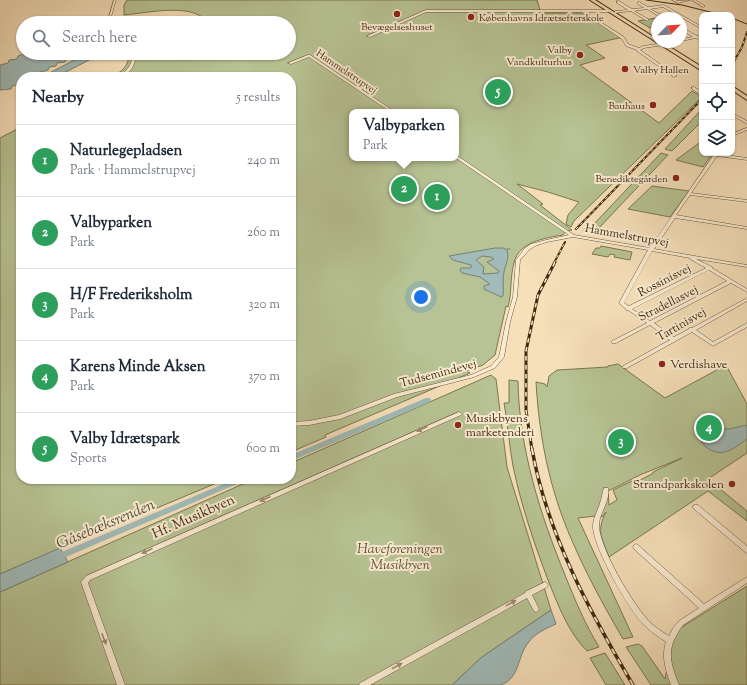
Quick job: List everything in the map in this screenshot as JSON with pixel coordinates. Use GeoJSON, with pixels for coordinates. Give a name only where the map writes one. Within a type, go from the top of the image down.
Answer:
{"type":"FeatureCollection","features":[{"type":"Feature","properties":{"kind":"main road"},"geometry":{"type":"LineString","coordinates":[[592,0],[651,34]]}},
{"type":"Feature","properties":{"kind":"main road"},"geometry":{"type":"LineString","coordinates":[[596,0],[651,35]]}},
{"type":"Feature","properties":{"kind":"main road"},"geometry":{"type":"LineString","coordinates":[[672,48],[699,67]]}},
{"type":"Feature","properties":{"kind":"main road"},"geometry":{"type":"LineString","coordinates":[[673,48],[699,63]]}},
{"type":"Feature","properties":{"kind":"main road"},"geometry":{"type":"LineString","coordinates":[[735,88],[747,94]]}},
{"type":"Feature","properties":{"kind":"main road"},"geometry":{"type":"LineString","coordinates":[[735,89],[747,98]]}},
{"type":"Feature","properties":{"kind":"street"},"geometry":{"type":"LineString","coordinates":[[110,16],[114,0]]}},
{"type":"Feature","properties":{"kind":"street"},"geometry":{"type":"LineString","coordinates":[[673,0],[678,2],[689,0]]}},
{"type":"Feature","properties":{"kind":"street"},"geometry":{"type":"LineString","coordinates":[[693,0],[704,6]]}},
{"type":"Feature","properties":{"kind":"street"},"geometry":{"type":"LineString","coordinates":[[618,2],[646,20]]}},
{"type":"Feature","properties":{"kind":"street"},"geometry":{"type":"LineString","coordinates":[[639,3],[654,12]]}},
{"type":"Feature","properties":{"kind":"street"},"geometry":{"type":"LineString","coordinates":[[369,36],[426,11],[613,12],[663,6],[699,26]]}},
{"type":"Feature","properties":{"kind":"street"},"geometry":{"type":"LineString","coordinates":[[582,11],[623,38],[627,45],[638,49],[651,45]]}},
{"type":"Feature","properties":{"kind":"street"},"geometry":{"type":"LineString","coordinates":[[687,32],[697,38]]}},
{"type":"Feature","properties":{"kind":"street"},"geometry":{"type":"LineString","coordinates":[[687,40],[697,38]]}},
{"type":"Feature","properties":{"kind":"street"},"geometry":{"type":"LineString","coordinates":[[638,49],[640,53],[675,76]]}},
{"type":"Feature","properties":{"kind":"street","name":"Hammelstrupvej"},"geometry":{"type":"LineString","coordinates":[[290,63],[309,56],[388,109]]}},
{"type":"Feature","properties":{"kind":"street"},"geometry":{"type":"LineString","coordinates":[[126,72],[131,67],[133,60]]}},
{"type":"Feature","properties":{"kind":"street"},"geometry":{"type":"LineString","coordinates":[[693,88],[699,92]]}},
{"type":"Feature","properties":{"kind":"street"},"geometry":{"type":"LineString","coordinates":[[735,116],[747,123]]}},
{"type":"Feature","properties":{"kind":"street"},"geometry":{"type":"LineString","coordinates":[[735,133],[747,129]]}},
{"type":"Feature","properties":{"kind":"street"},"geometry":{"type":"LineString","coordinates":[[673,339],[649,324],[621,303],[651,249],[715,156]]}},
{"type":"Feature","properties":{"kind":"street"},"geometry":{"type":"LineString","coordinates":[[728,156],[747,159]]}},
{"type":"Feature","properties":{"kind":"street","name":"Hammelstrupvej"},"geometry":{"type":"LineString","coordinates":[[459,158],[573,236],[747,266]]}},
{"type":"Feature","properties":{"kind":"street"},"geometry":{"type":"LineString","coordinates":[[689,194],[747,201]]}},
{"type":"Feature","properties":{"kind":"street"},"geometry":{"type":"LineString","coordinates":[[673,216],[747,228]]}},
{"type":"Feature","properties":{"kind":"street","name":"Tudsemindevej"},"geometry":{"type":"LineString","coordinates":[[296,424],[309,423],[340,417],[396,395],[472,376],[493,367],[500,357],[515,297],[518,260],[526,249],[533,245],[573,236]]}},
{"type":"Feature","properties":{"kind":"street"},"geometry":{"type":"LineString","coordinates":[[690,256],[747,291]]}},
{"type":"Feature","properties":{"kind":"street","name":"Rossinisvej"},"geometry":{"type":"LineString","coordinates":[[628,309],[710,268]]}},
{"type":"Feature","properties":{"kind":"street","name":"Stradellasvej"},"geometry":{"type":"LineString","coordinates":[[614,342],[731,281]]}},
{"type":"Feature","properties":{"kind":"street","name":"Tartinisvej"},"geometry":{"type":"LineString","coordinates":[[625,367],[747,299]]}},
{"type":"Feature","properties":{"kind":"street"},"geometry":{"type":"LineString","coordinates":[[691,329],[713,344],[747,325]]}},
{"type":"Feature","properties":{"kind":"street","name":"Hf. Musikbyen"},"geometry":{"type":"LineString","coordinates":[[121,685],[84,582],[88,578],[458,414]]}},
{"type":"Feature","properties":{"kind":"street"},"geometry":{"type":"LineString","coordinates":[[606,490],[606,498],[596,524],[598,538],[634,609],[643,621],[669,640]]}},
{"type":"Feature","properties":{"kind":"street"},"geometry":{"type":"LineString","coordinates":[[696,507],[747,550]]}},
{"type":"Feature","properties":{"kind":"street"},"geometry":{"type":"LineString","coordinates":[[636,547],[704,608]]}},
{"type":"Feature","properties":{"kind":"street"},"geometry":{"type":"LineString","coordinates":[[674,685],[670,673],[667,654],[669,640],[681,623],[747,580]]}},
{"type":"Feature","properties":{"kind":"street"},"geometry":{"type":"LineString","coordinates":[[363,685],[545,585]]}},
{"type":"Feature","properties":{"kind":"street"},"geometry":{"type":"LineString","coordinates":[[528,593],[536,609]]}},
{"type":"Feature","properties":{"kind":"green space"},"geometry":{"type":"Polygon","coordinates":[[[127,0],[537,0],[541,13],[586,13],[624,37],[586,45],[605,58],[580,65],[659,123],[692,91],[699,95],[699,100],[574,221],[571,227],[566,224],[568,215],[579,202],[517,184],[543,204],[540,205],[572,230],[565,232],[563,235],[533,242],[521,250],[517,256],[513,268],[508,307],[506,306],[495,355],[483,365],[466,371],[470,373],[325,435],[326,437],[296,450],[296,72],[119,72],[124,68],[128,60],[296,60],[296,16],[200,16],[179,10],[124,15],[124,5],[127,0]]]}},
{"type":"Feature","properties":{"kind":"green space"},"geometry":{"type":"Polygon","coordinates":[[[651,19],[651,28],[638,21],[651,19]]]}},
{"type":"Feature","properties":{"kind":"green space"},"geometry":{"type":"Polygon","coordinates":[[[699,112],[699,124],[672,151],[665,149],[699,112]]]}},
{"type":"Feature","properties":{"kind":"green space"},"geometry":{"type":"Polygon","coordinates":[[[16,130],[16,484],[214,484],[0,574],[0,138],[16,130]]]}},
{"type":"Feature","properties":{"kind":"green space"},"geometry":{"type":"Polygon","coordinates":[[[699,143],[699,156],[711,156],[703,167],[676,160],[699,143]]]}},
{"type":"Feature","properties":{"kind":"green space"},"geometry":{"type":"Polygon","coordinates":[[[661,153],[668,155],[599,228],[583,232],[585,228],[594,224],[661,153]]]}},
{"type":"Feature","properties":{"kind":"green space"},"geometry":{"type":"Polygon","coordinates":[[[652,186],[689,191],[670,217],[628,209],[652,186]]]}},
{"type":"Feature","properties":{"kind":"green space"},"geometry":{"type":"Polygon","coordinates":[[[601,246],[632,252],[630,260],[614,257],[615,255],[610,254],[608,257],[592,254],[596,248],[600,248],[601,246]]]}},
{"type":"Feature","properties":{"kind":"green space"},"geometry":{"type":"Polygon","coordinates":[[[618,364],[665,398],[726,365],[747,404],[747,453],[708,479],[747,511],[747,521],[708,491],[609,557],[601,534],[601,524],[606,512],[602,517],[596,516],[578,518],[633,637],[623,639],[582,563],[556,499],[546,460],[537,402],[536,382],[545,384],[547,387],[549,376],[557,370],[618,364]],[[682,458],[642,474],[608,491],[609,505],[617,500],[613,490],[636,479],[640,480],[682,458]]]}},
{"type":"Feature","properties":{"kind":"green space","name":"Haveforeningen Musikbyen"},"geometry":{"type":"Polygon","coordinates":[[[491,375],[496,379],[507,467],[551,610],[482,657],[452,685],[0,685],[0,592],[243,484],[296,484],[296,461],[491,375]]]}},
{"type":"Feature","properties":{"kind":"green space"},"geometry":{"type":"Polygon","coordinates":[[[509,380],[518,381],[522,431],[532,480],[547,528],[576,603],[599,647],[587,651],[574,635],[560,608],[543,566],[524,509],[513,466],[504,403],[509,403],[509,380]]]}},
{"type":"Feature","properties":{"kind":"green space"},"geometry":{"type":"Polygon","coordinates":[[[747,586],[747,685],[651,685],[626,647],[638,644],[642,646],[665,679],[674,632],[747,586]]]}},
{"type":"Feature","properties":{"kind":"green space"},"geometry":{"type":"Polygon","coordinates":[[[605,653],[625,685],[606,685],[590,658],[605,653]]]}},
{"type":"Feature","properties":{"kind":"water"},"geometry":{"type":"Polygon","coordinates":[[[9,60],[66,60],[65,62],[57,63],[56,66],[49,67],[48,70],[40,72],[16,72],[16,85],[12,86],[11,89],[0,90],[0,65],[8,63],[9,60]]]}},
{"type":"Feature","properties":{"kind":"water"},"geometry":{"type":"Polygon","coordinates":[[[74,60],[89,60],[66,72],[52,72],[74,60]]]}},
{"type":"Feature","properties":{"kind":"water"},"geometry":{"type":"Polygon","coordinates":[[[495,248],[503,248],[507,250],[508,256],[503,275],[503,296],[501,297],[484,289],[484,286],[490,284],[480,277],[462,273],[460,270],[461,268],[471,268],[471,265],[453,260],[449,256],[495,248]],[[482,256],[476,260],[484,267],[483,274],[498,273],[499,271],[487,262],[494,259],[491,257],[482,256]]]}},
{"type":"Feature","properties":{"kind":"water"},"geometry":{"type":"Polygon","coordinates":[[[747,425],[747,439],[727,451],[712,451],[706,447],[700,439],[700,433],[705,429],[729,429],[747,425]]]}},
{"type":"Feature","properties":{"kind":"water"},"geometry":{"type":"Polygon","coordinates":[[[60,548],[68,562],[0,592],[0,574],[60,548]]]}},
{"type":"Feature","properties":{"kind":"water"},"geometry":{"type":"Polygon","coordinates":[[[551,610],[556,624],[540,632],[531,640],[524,649],[515,672],[507,682],[501,685],[452,685],[482,657],[551,610]]]}},
{"type":"Feature","properties":{"kind":"waterway","name":"Gåsebæksrenden"},"geometry":{"type":"LineString","coordinates":[[296,456],[428,400]]}},
{"type":"Feature","properties":{"kind":"waterway","name":"Gåsebæksrenden"},"geometry":{"type":"LineString","coordinates":[[58,557],[230,484]]}},
{"type":"Feature","properties":{"kind":"tram line"},"geometry":{"type":"LineString","coordinates":[[646,0],[682,5],[710,12]]}},
{"type":"Feature","properties":{"kind":"tram line"},"geometry":{"type":"LineString","coordinates":[[735,19],[747,24]]}},
{"type":"Feature","properties":{"kind":"railway"},"geometry":{"type":"LineString","coordinates":[[735,60],[742,47],[747,32]]}},
{"type":"Feature","properties":{"kind":"railway"},"geometry":{"type":"LineString","coordinates":[[576,229],[699,102]]}},
{"type":"Feature","properties":{"kind":"railway"},"geometry":{"type":"LineString","coordinates":[[554,263],[565,242]]}},
{"type":"Feature","properties":{"kind":"railway"},"geometry":{"type":"LineString","coordinates":[[532,450],[526,410],[526,351],[538,295],[555,262]]}},
{"type":"Feature","properties":{"kind":"railway"},"geometry":{"type":"LineString","coordinates":[[532,449],[539,481],[559,542],[586,601],[633,685]]}},
{"type":"Feature","properties":{"kind":"place","name":"Bevægelseshuset"},"geometry":{"type":"Point","coordinates":[397,14]}},
{"type":"Feature","properties":{"kind":"place","name":"Københavns Idrætsefterskole"},"geometry":{"type":"Point","coordinates":[471,17]}},
{"type":"Feature","properties":{"kind":"place","name":"Valby Vandkulturhus"},"geometry":{"type":"Point","coordinates":[580,55]}},
{"type":"Feature","properties":{"kind":"place","name":"Valby Hallen"},"geometry":{"type":"Point","coordinates":[625,69]}},
{"type":"Feature","properties":{"kind":"place","name":"Valby Idrætspark"},"geometry":{"type":"Point","coordinates":[498,92]}},
{"type":"Feature","properties":{"kind":"place","name":"Bauhaus"},"geometry":{"type":"Point","coordinates":[653,105]}},
{"type":"Feature","properties":{"kind":"place","name":"Benediktegården"},"geometry":{"type":"Point","coordinates":[676,178]}},
{"type":"Feature","properties":{"kind":"place","name":"Valbyparken"},"geometry":{"type":"Point","coordinates":[404,189]}},
{"type":"Feature","properties":{"kind":"place","name":"Naturlegepladsen"},"geometry":{"type":"Point","coordinates":[437,197]}},
{"type":"Feature","properties":{"kind":"place","name":"Verdishave"},"geometry":{"type":"Point","coordinates":[662,364]}},
{"type":"Feature","properties":{"kind":"place","name":"Musikbyens marketenderi"},"geometry":{"type":"Point","coordinates":[458,425]}},
{"type":"Feature","properties":{"kind":"place","name":"Karens Minde Aksen"},"geometry":{"type":"Point","coordinates":[709,428]}},
{"type":"Feature","properties":{"kind":"place","name":"H/F Frederiksholm"},"geometry":{"type":"Point","coordinates":[621,442]}},
{"type":"Feature","properties":{"kind":"place","name":"Strandparkskolen"},"geometry":{"type":"Point","coordinates":[732,484]}}]}
